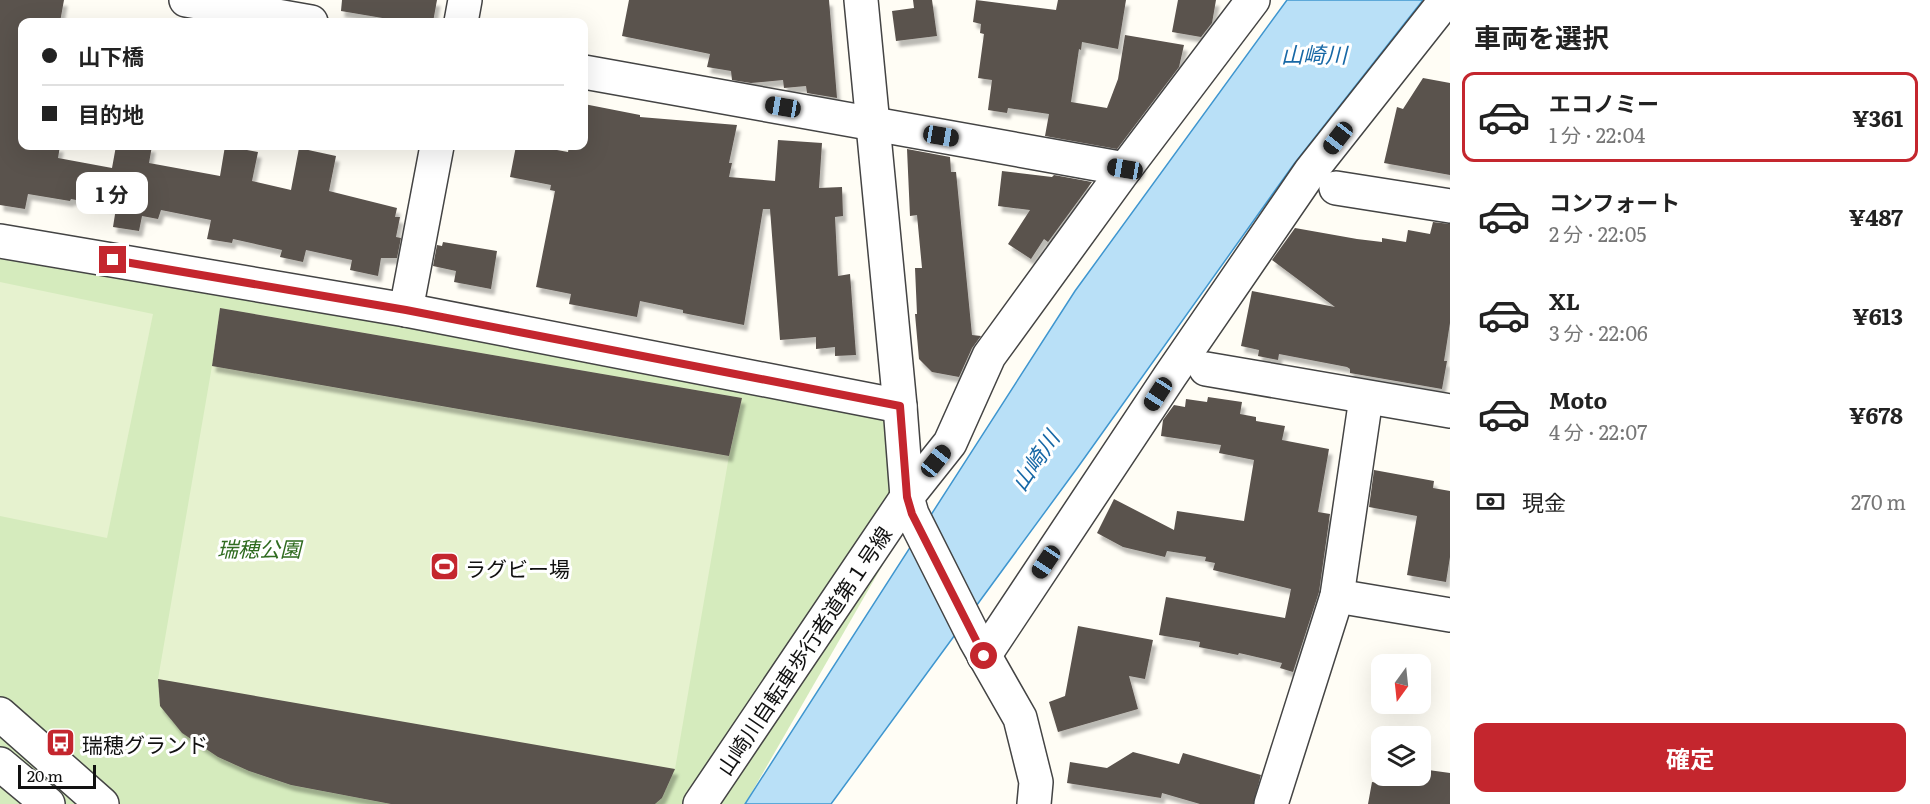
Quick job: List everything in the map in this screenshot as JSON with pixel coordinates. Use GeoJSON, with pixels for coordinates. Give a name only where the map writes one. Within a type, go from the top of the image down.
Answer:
{"type":"FeatureCollection","features":[{"type":"Feature","properties":{"kind":"street"},"geometry":{"type":"LineString","coordinates":[[186,0],[239,5],[294,18]]}},
{"type":"Feature","properties":{"kind":"street"},"geometry":{"type":"LineString","coordinates":[[462,18],[465,0]]}},
{"type":"Feature","properties":{"kind":"street"},"geometry":{"type":"LineString","coordinates":[[861,0],[909,506],[980,647],[1020,718],[1036,782],[1034,804]]}},
{"type":"Feature","properties":{"kind":"street","name":"山崎川自転車歩行者道第１号線"},"geometry":{"type":"LineString","coordinates":[[700,804],[909,506],[950,443],[989,356],[1125,169],[1253,0]]}},
{"type":"Feature","properties":{"kind":"street"},"geometry":{"type":"LineString","coordinates":[[980,647],[1311,172],[1446,0]]}},
{"type":"Feature","properties":{"kind":"street"},"geometry":{"type":"LineString","coordinates":[[588,73],[1125,169]]}},
{"type":"Feature","properties":{"kind":"street"},"geometry":{"type":"LineString","coordinates":[[406,310],[436,150]]}},
{"type":"Feature","properties":{"kind":"street"},"geometry":{"type":"LineString","coordinates":[[1336,188],[1450,206]]}},
{"type":"Feature","properties":{"kind":"street"},"geometry":{"type":"LineString","coordinates":[[0,241],[406,310],[900,406]]}},
{"type":"Feature","properties":{"kind":"street"},"geometry":{"type":"LineString","coordinates":[[1206,369],[1450,411]]}},
{"type":"Feature","properties":{"kind":"street"},"geometry":{"type":"LineString","coordinates":[[1271,804],[1337,596],[1366,398]]}},
{"type":"Feature","properties":{"kind":"street"},"geometry":{"type":"LineString","coordinates":[[1337,596],[1450,615]]}},
{"type":"Feature","properties":{"kind":"street"},"geometry":{"type":"LineString","coordinates":[[0,714],[102,804]]}},
{"type":"Feature","properties":{"kind":"street"},"geometry":{"type":"LineString","coordinates":[[0,764],[48,804]]}},
{"type":"Feature","properties":{"kind":"green space","name":"瑞穂公園"},"geometry":{"type":"Polygon","coordinates":[[[0,241],[900,406],[912,514],[745,804],[0,804],[0,241]]]}},
{"type":"Feature","properties":{"kind":"green space"},"geometry":{"type":"Polygon","coordinates":[[[0,282],[153,314],[107,538],[0,516],[0,282]]]}},
{"type":"Feature","properties":{"kind":"green space","name":"ラグビー場"},"geometry":{"type":"Polygon","coordinates":[[[220,308],[742,398],[729,456],[675,769],[662,798],[655,804],[391,804],[291,785],[249,771],[218,757],[182,733],[160,706],[158,679],[220,308]]]}},
{"type":"Feature","properties":{"kind":"water","name":"山崎川"},"geometry":{"type":"Polygon","coordinates":[[[1287,0],[1423,0],[1294,164],[1078,467],[831,804],[745,804],[1075,291],[1287,0]]]}},
{"type":"Feature","properties":{"kind":"building"},"geometry":{"type":"Polygon","coordinates":[[[0,0],[64,0],[61,18],[18,18],[18,150],[59,150],[58,158],[112,168],[115,150],[151,150],[149,163],[220,176],[224,150],[247,150],[258,152],[252,181],[291,190],[299,150],[336,156],[329,191],[397,208],[395,217],[400,217],[396,237],[401,238],[397,258],[381,258],[378,276],[350,270],[352,260],[306,250],[303,262],[280,257],[282,250],[233,239],[232,243],[207,239],[211,220],[161,210],[158,219],[142,216],[139,231],[113,227],[116,208],[71,199],[70,201],[28,194],[25,209],[0,205],[0,0]]]}},
{"type":"Feature","properties":{"kind":"building"},"geometry":{"type":"Polygon","coordinates":[[[342,0],[437,0],[434,18],[382,18],[341,11],[342,0]]]}},
{"type":"Feature","properties":{"kind":"building"},"geometry":{"type":"Polygon","coordinates":[[[629,0],[829,0],[837,98],[807,93],[806,86],[784,88],[783,80],[751,83],[732,80],[731,71],[707,67],[710,54],[622,36],[629,0]]]}},
{"type":"Feature","properties":{"kind":"building"},"geometry":{"type":"Polygon","coordinates":[[[913,0],[932,0],[937,36],[896,41],[892,11],[914,8],[913,0]]]}},
{"type":"Feature","properties":{"kind":"building"},"geometry":{"type":"Polygon","coordinates":[[[976,0],[1056,10],[1058,0],[1126,0],[1118,49],[1082,42],[1071,102],[1107,108],[1118,79],[1125,35],[1184,45],[1179,67],[1117,149],[1045,136],[1049,114],[1008,108],[1007,113],[988,110],[992,80],[978,78],[984,34],[980,33],[981,24],[973,22],[976,0]]]}},
{"type":"Feature","properties":{"kind":"building"},"geometry":{"type":"Polygon","coordinates":[[[1178,0],[1216,0],[1212,23],[1201,37],[1172,32],[1178,0]]]}},
{"type":"Feature","properties":{"kind":"building"},"geometry":{"type":"Polygon","coordinates":[[[1423,78],[1450,83],[1450,175],[1384,163],[1397,107],[1403,109],[1423,78]]]}},
{"type":"Feature","properties":{"kind":"building"},"geometry":{"type":"Polygon","coordinates":[[[588,105],[640,115],[640,117],[737,125],[729,163],[732,163],[729,177],[775,181],[778,140],[822,143],[819,188],[842,187],[843,216],[835,217],[838,276],[850,274],[856,355],[835,356],[835,347],[816,349],[816,337],[780,340],[770,209],[763,209],[744,325],[683,313],[683,310],[640,301],[637,317],[569,304],[571,294],[536,287],[555,191],[550,190],[551,185],[510,177],[515,150],[568,152],[568,150],[588,150],[588,105]]]}},
{"type":"Feature","properties":{"kind":"building"},"geometry":{"type":"Polygon","coordinates":[[[907,149],[950,157],[951,172],[956,172],[972,335],[981,336],[972,348],[959,377],[932,372],[919,359],[915,314],[917,314],[915,268],[922,268],[917,215],[910,216],[907,149]]]}},
{"type":"Feature","properties":{"kind":"building"},"geometry":{"type":"Polygon","coordinates":[[[1002,171],[1052,177],[1054,175],[1092,182],[1048,242],[1044,239],[1031,259],[1008,244],[1030,210],[998,206],[1002,171]]]}},
{"type":"Feature","properties":{"kind":"building"},"geometry":{"type":"Polygon","coordinates":[[[1433,222],[1450,224],[1450,323],[1442,389],[1350,373],[1347,367],[1279,354],[1278,360],[1258,356],[1259,350],[1241,346],[1252,291],[1335,307],[1272,260],[1295,228],[1357,239],[1382,242],[1382,238],[1406,242],[1408,230],[1430,234],[1433,222]]]}},
{"type":"Feature","properties":{"kind":"building"},"geometry":{"type":"Polygon","coordinates":[[[443,242],[497,251],[491,289],[454,282],[456,271],[433,266],[437,245],[442,246],[443,242]]]}},
{"type":"Feature","properties":{"kind":"building"},"geometry":{"type":"Polygon","coordinates":[[[220,308],[742,398],[729,456],[212,366],[220,308]]]}},
{"type":"Feature","properties":{"kind":"building"},"geometry":{"type":"Polygon","coordinates":[[[1208,397],[1242,402],[1240,414],[1256,417],[1256,421],[1285,426],[1282,440],[1329,449],[1318,512],[1330,514],[1319,592],[1293,672],[1280,668],[1282,663],[1199,647],[1200,642],[1159,635],[1166,597],[1285,618],[1291,589],[1213,570],[1215,563],[1205,561],[1206,557],[1167,551],[1165,557],[1123,547],[1097,533],[1114,499],[1174,530],[1177,511],[1244,521],[1254,460],[1219,453],[1221,445],[1161,436],[1163,420],[1174,405],[1185,407],[1186,399],[1207,402],[1208,397]]]}},
{"type":"Feature","properties":{"kind":"building"},"geometry":{"type":"Polygon","coordinates":[[[1374,470],[1434,481],[1433,488],[1450,491],[1450,557],[1446,582],[1407,575],[1417,516],[1369,507],[1374,470]]]}},
{"type":"Feature","properties":{"kind":"building"},"geometry":{"type":"Polygon","coordinates":[[[1078,626],[1153,640],[1145,679],[1129,676],[1138,709],[1058,732],[1049,702],[1065,696],[1078,626]]]}},
{"type":"Feature","properties":{"kind":"building"},"geometry":{"type":"Polygon","coordinates":[[[158,679],[675,769],[662,798],[655,804],[391,804],[291,785],[249,771],[218,757],[182,733],[160,706],[158,679]]]}},
{"type":"Feature","properties":{"kind":"building"},"geometry":{"type":"Polygon","coordinates":[[[1133,752],[1179,764],[1183,753],[1261,775],[1253,804],[1200,804],[1162,793],[1161,798],[1067,783],[1070,762],[1107,768],[1133,752]]]}},
{"type":"Feature","properties":{"kind":"building"},"geometry":{"type":"Polygon","coordinates":[[[1431,770],[1450,773],[1450,804],[1368,804],[1371,786],[1431,786],[1431,770]]]}},
{"type":"Feature","properties":{"kind":"place","name":"ラグビー場"},"geometry":{"type":"Point","coordinates":[444,567]}},
{"type":"Feature","properties":{"kind":"place","name":"瑞穂グランド"},"geometry":{"type":"Point","coordinates":[61,743]}},
{"type":"Feature","properties":{"kind":"route"},"geometry":{"type":"LineString","coordinates":[[113,260],[406,310],[900,406],[907,497],[912,514],[984,656]]}}]}
